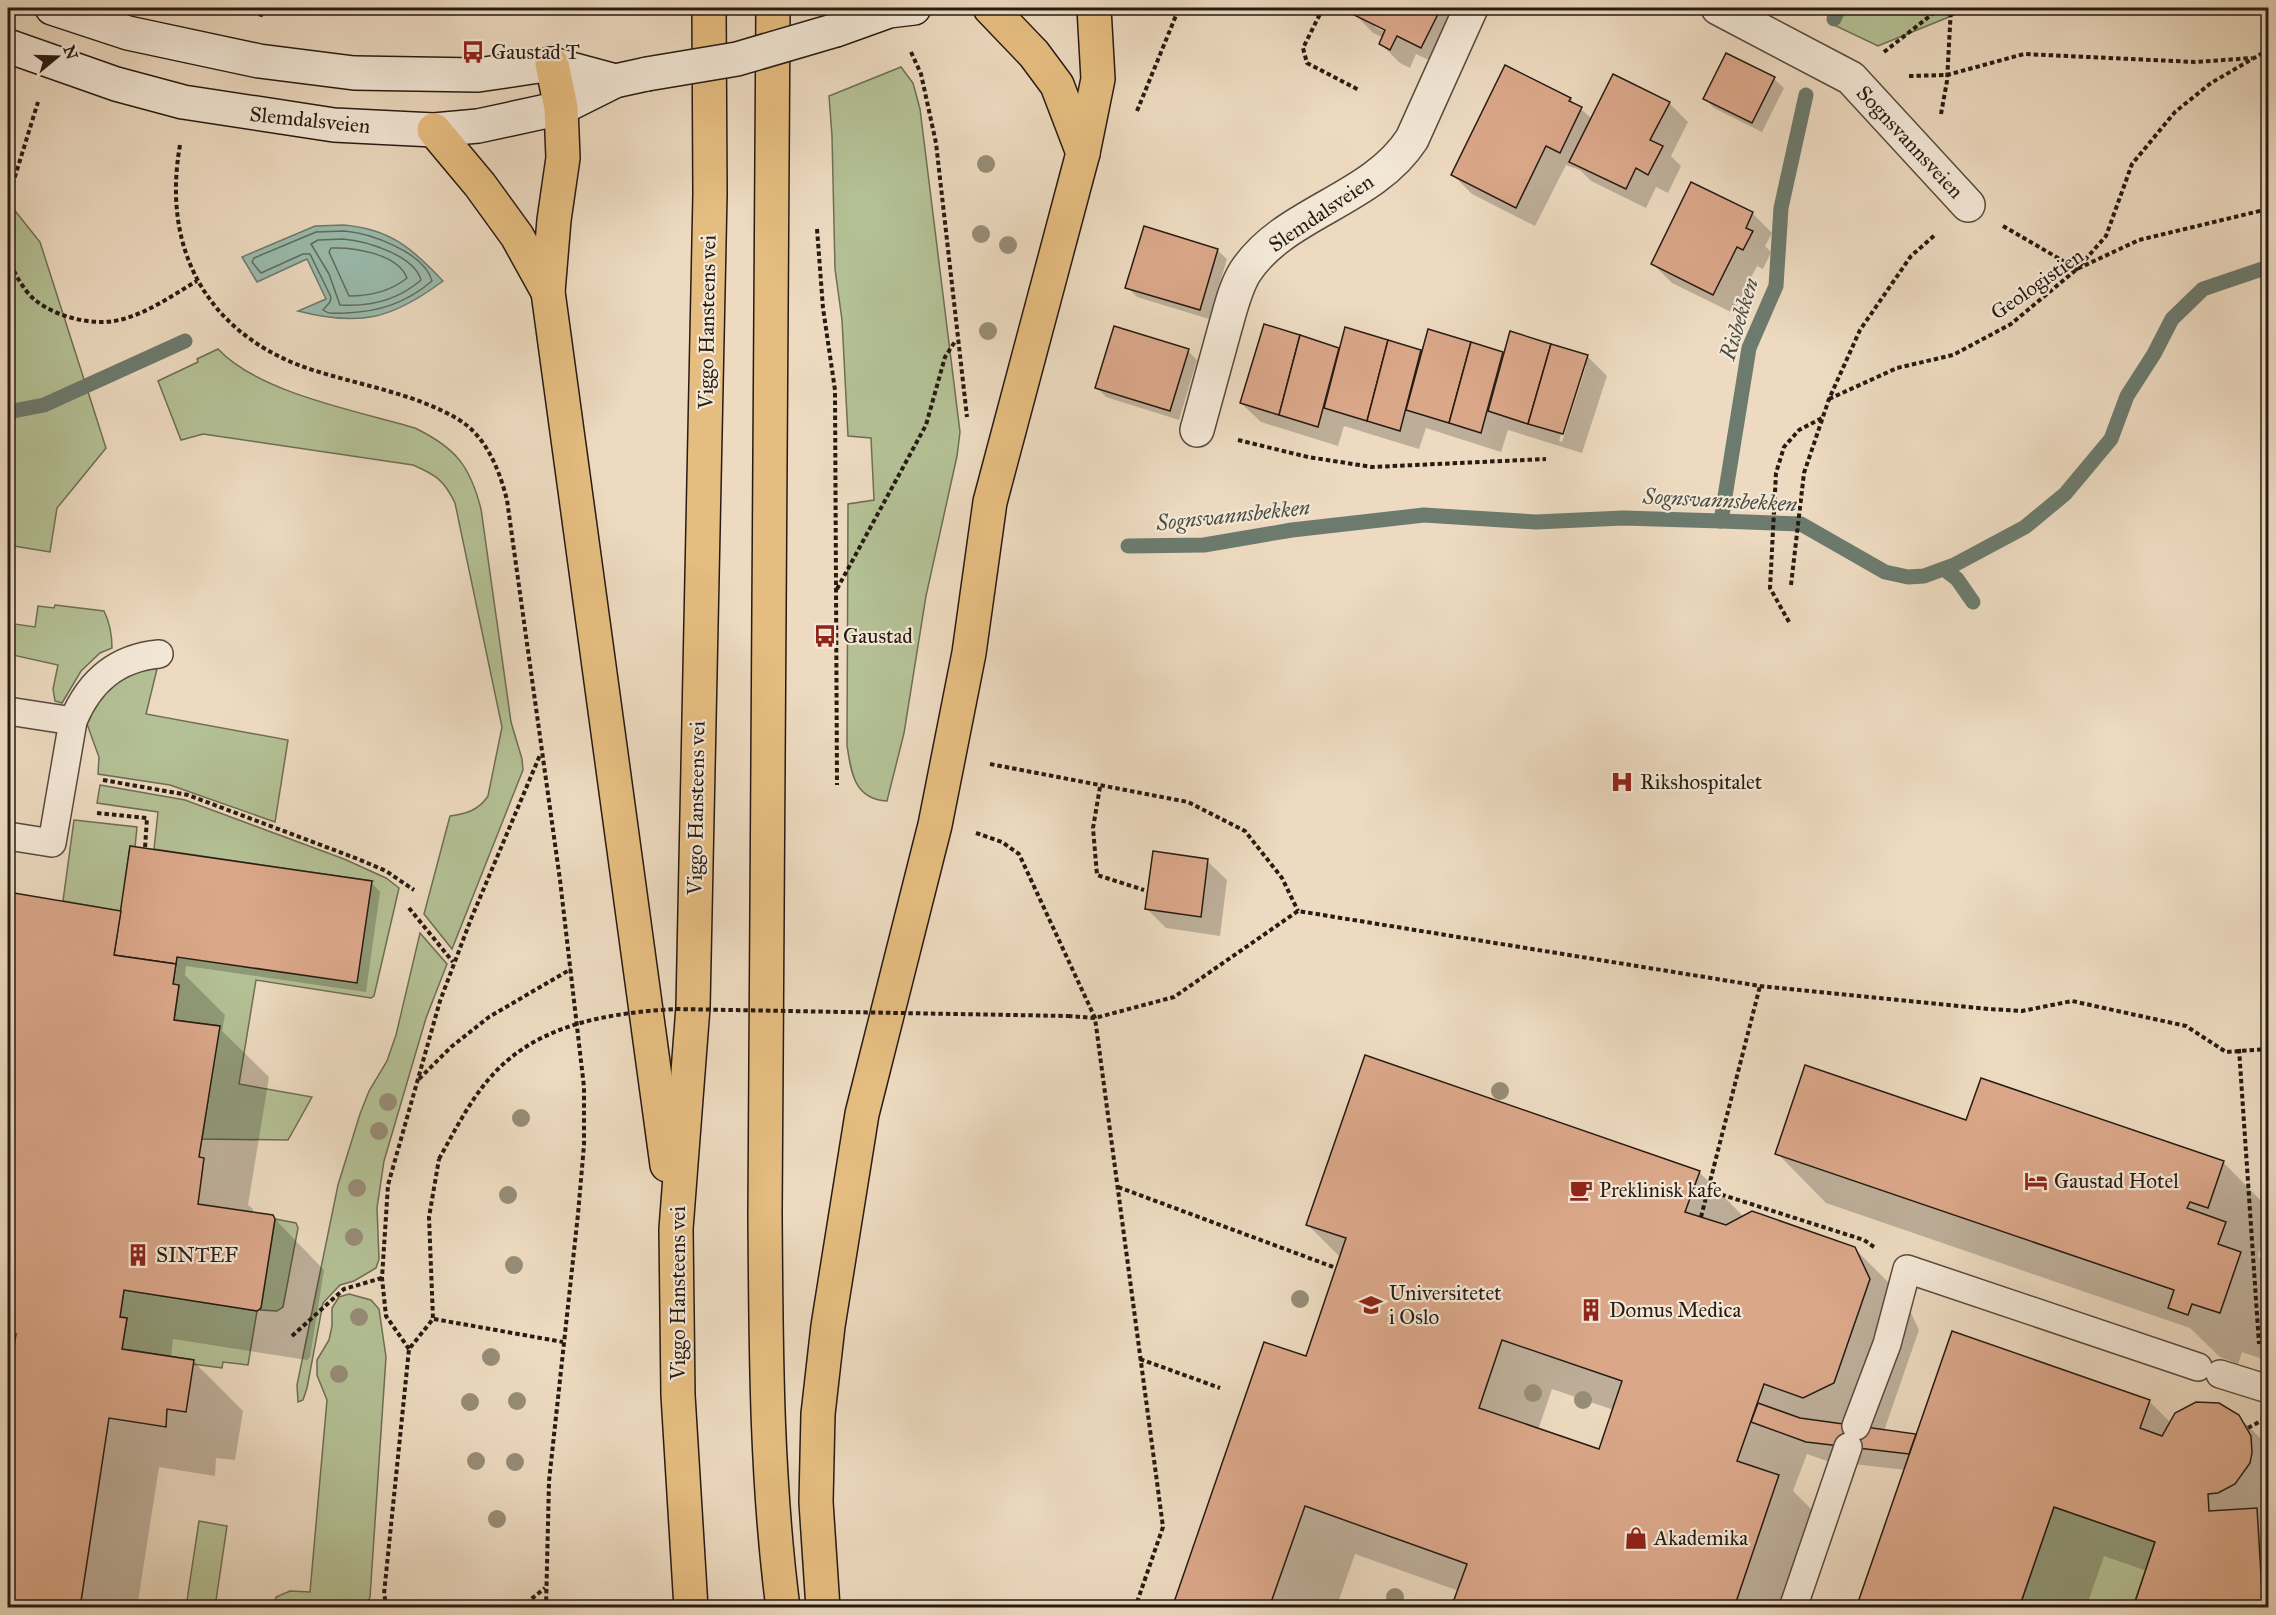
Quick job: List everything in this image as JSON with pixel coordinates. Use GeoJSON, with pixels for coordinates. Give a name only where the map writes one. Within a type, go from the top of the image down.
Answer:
{"type":"FeatureCollection","features":[{"type":"Feature","properties":{"kind":"highway","name":"Viggo Hansteens vei"},"geometry":{"type":"LineString","coordinates":[[691,1608],[678,1395],[676,1229],[693,1008],[710,194],[710,8]]}},
{"type":"Feature","properties":{"kind":"highway"},"geometry":{"type":"LineString","coordinates":[[773,8],[765,1214],[766,1360],[773,1523],[783,1608]]}},
{"type":"Feature","properties":{"kind":"highway"},"geometry":{"type":"LineString","coordinates":[[990,8],[1034,54],[1057,86],[1083,153]]}},
{"type":"Feature","properties":{"kind":"highway"},"geometry":{"type":"LineString","coordinates":[[823,1608],[816,1502],[818,1414],[828,1326],[862,1114],[935,825],[969,653],[990,502],[1083,153],[1098,79],[1094,8]]}},
{"type":"Feature","properties":{"kind":"highway"},"geometry":{"type":"LineString","coordinates":[[552,64],[561,108],[563,158],[554,220],[548,292],[676,1229]]}},
{"type":"Feature","properties":{"kind":"highway"},"geometry":{"type":"LineString","coordinates":[[434,130],[517,236],[548,292]]}},
{"type":"Feature","properties":{"kind":"main road","name":"Slemdalsveien"},"geometry":{"type":"LineString","coordinates":[[52,8],[128,33],[192,49],[354,73],[478,75],[552,64],[615,81]]}},
{"type":"Feature","properties":{"kind":"main road","name":"Slemdalsveien"},"geometry":{"type":"LineString","coordinates":[[1197,430],[1232,306],[1244,273],[1267,248],[1376,177],[1400,158],[1412,139],[1471,8]]}},
{"type":"Feature","properties":{"kind":"main road"},"geometry":{"type":"LineString","coordinates":[[1718,8],[1851,78]]}},
{"type":"Feature","properties":{"kind":"main road","name":"Slemdalsveien"},"geometry":{"type":"LineString","coordinates":[[8,46],[116,84],[183,102],[334,125],[434,130],[478,126],[561,108],[615,81],[737,59],[899,9]]}},
{"type":"Feature","properties":{"kind":"main road","name":"Sognsvannsveien"},"geometry":{"type":"LineString","coordinates":[[1851,78],[1968,205]]}},
{"type":"Feature","properties":{"kind":"lane"},"geometry":{"type":"LineString","coordinates":[[8,836],[52,843],[74,721],[83,697],[106,673],[139,656],[159,654]]}},
{"type":"Feature","properties":{"kind":"lane"},"geometry":{"type":"LineString","coordinates":[[8,711],[74,721]]}},
{"type":"Feature","properties":{"kind":"lane"},"geometry":{"type":"LineString","coordinates":[[1793,1608],[1887,1344],[1907,1269],[2265,1389]]}},
{"type":"Feature","properties":{"kind":"path"},"geometry":{"type":"LineString","coordinates":[[237,8],[269,17]]}},
{"type":"Feature","properties":{"kind":"path"},"geometry":{"type":"LineString","coordinates":[[1137,113],[1179,8]]}},
{"type":"Feature","properties":{"kind":"path"},"geometry":{"type":"LineString","coordinates":[[1323,8],[1303,48],[1307,63],[1359,90]]}},
{"type":"Feature","properties":{"kind":"path"},"geometry":{"type":"LineString","coordinates":[[1851,78],[1940,8]]}},
{"type":"Feature","properties":{"kind":"path"},"geometry":{"type":"LineString","coordinates":[[1942,111],[1947,75],[1951,8]]}},
{"type":"Feature","properties":{"kind":"path"},"geometry":{"type":"LineString","coordinates":[[1968,205],[2077,269],[2106,236],[2132,164],[2175,112],[2211,83],[2268,50]]}},
{"type":"Feature","properties":{"kind":"path"},"geometry":{"type":"LineString","coordinates":[[911,51],[921,74],[936,142],[956,340],[968,426]]}},
{"type":"Feature","properties":{"kind":"path"},"geometry":{"type":"LineString","coordinates":[[1851,78],[1947,75],[2024,54],[2195,62],[2255,57]]}},
{"type":"Feature","properties":{"kind":"path"},"geometry":{"type":"LineString","coordinates":[[8,199],[38,100]]}},
{"type":"Feature","properties":{"kind":"path"},"geometry":{"type":"LineString","coordinates":[[181,142],[174,178],[175,205],[187,259],[197,280],[218,311],[244,336],[268,351],[301,366],[430,407],[457,418],[477,436],[498,465],[507,500],[571,969],[584,1087],[584,1145],[549,1481],[546,1608]]}},
{"type":"Feature","properties":{"kind":"path","name":"Geologistien"},"geometry":{"type":"LineString","coordinates":[[1828,399],[1898,368],[1953,355],[2011,324],[2077,269],[2139,240],[2268,208]]}},
{"type":"Feature","properties":{"kind":"path"},"geometry":{"type":"LineString","coordinates":[[816,217],[823,309],[835,390],[837,785]]}},
{"type":"Feature","properties":{"kind":"path"},"geometry":{"type":"LineString","coordinates":[[1791,585],[1804,473],[1828,399],[1860,330],[1911,256]]}},
{"type":"Feature","properties":{"kind":"path"},"geometry":{"type":"LineString","coordinates":[[8,257],[15,272],[34,299],[62,314],[87,321],[114,321],[140,312],[197,280]]}},
{"type":"Feature","properties":{"kind":"path"},"geometry":{"type":"LineString","coordinates":[[8,273],[15,272]]}},
{"type":"Feature","properties":{"kind":"path"},"geometry":{"type":"LineString","coordinates":[[836,593],[926,425],[945,357],[956,340]]}},
{"type":"Feature","properties":{"kind":"path"},"geometry":{"type":"LineString","coordinates":[[1789,622],[1770,588],[1776,473],[1784,447],[1799,430],[1822,418]]}},
{"type":"Feature","properties":{"kind":"path"},"geometry":{"type":"LineString","coordinates":[[1197,430],[1308,458],[1372,467],[1546,459]]}},
{"type":"Feature","properties":{"kind":"path"},"geometry":{"type":"LineString","coordinates":[[409,1349],[386,1316],[382,1278],[388,1185],[440,1001],[523,791],[541,755]]}},
{"type":"Feature","properties":{"kind":"path"},"geometry":{"type":"LineString","coordinates":[[986,763],[1100,787],[1188,802],[1245,831],[1282,878],[1298,911]]}},
{"type":"Feature","properties":{"kind":"path"},"geometry":{"type":"LineString","coordinates":[[98,779],[188,795],[358,859],[387,872],[414,891]]}},
{"type":"Feature","properties":{"kind":"path"},"geometry":{"type":"LineString","coordinates":[[1100,787],[1093,828],[1097,875],[1144,890]]}},
{"type":"Feature","properties":{"kind":"path"},"geometry":{"type":"LineString","coordinates":[[58,808],[147,818],[145,848]]}},
{"type":"Feature","properties":{"kind":"path"},"geometry":{"type":"LineString","coordinates":[[971,832],[1002,842],[1019,854],[1095,1018],[1163,1527],[1135,1608]]}},
{"type":"Feature","properties":{"kind":"path"},"geometry":{"type":"LineString","coordinates":[[409,908],[454,963]]}},
{"type":"Feature","properties":{"kind":"path"},"geometry":{"type":"LineString","coordinates":[[387,1608],[384,1594],[409,1349],[434,1319],[429,1217],[439,1158],[464,1114],[488,1080],[517,1052],[546,1035],[589,1020],[626,1012],[675,1009],[1095,1018],[1174,997],[1298,911],[1760,986],[2022,1011],[2072,1001],[2186,1026],[2226,1052],[2239,1049],[2268,1049]]}},
{"type":"Feature","properties":{"kind":"path"},"geometry":{"type":"LineString","coordinates":[[417,1080],[451,1047],[489,1017],[571,969]]}},
{"type":"Feature","properties":{"kind":"path"},"geometry":{"type":"LineString","coordinates":[[1701,1217],[1760,986]]}},
{"type":"Feature","properties":{"kind":"path"},"geometry":{"type":"LineString","coordinates":[[2239,1049],[2265,1389],[2268,1461]]}},
{"type":"Feature","properties":{"kind":"path"},"geometry":{"type":"LineString","coordinates":[[1118,1187],[1336,1268]]}},
{"type":"Feature","properties":{"kind":"path"},"geometry":{"type":"LineString","coordinates":[[1707,1190],[1864,1240],[1907,1269]]}},
{"type":"Feature","properties":{"kind":"path"},"geometry":{"type":"LineString","coordinates":[[292,1336],[344,1289],[382,1278]]}},
{"type":"Feature","properties":{"kind":"path"},"geometry":{"type":"LineString","coordinates":[[434,1319],[563,1342]]}},
{"type":"Feature","properties":{"kind":"path"},"geometry":{"type":"LineString","coordinates":[[1140,1359],[1220,1388]]}},
{"type":"Feature","properties":{"kind":"path"},"geometry":{"type":"LineString","coordinates":[[2248,1428],[2268,1417]]}},
{"type":"Feature","properties":{"kind":"path"},"geometry":{"type":"LineString","coordinates":[[520,1608],[546,1588]]}},
{"type":"Feature","properties":{"kind":"shaded area"},"geometry":{"type":"Polygon","coordinates":[[[1846,8],[1971,8],[1878,46],[1836,26],[1846,8]]]}},
{"type":"Feature","properties":{"kind":"shaded area"},"geometry":{"type":"Polygon","coordinates":[[[901,67],[913,83],[920,109],[960,432],[957,456],[926,596],[904,733],[887,801],[876,799],[861,790],[850,765],[847,745],[848,504],[874,500],[871,438],[848,436],[842,320],[835,269],[829,96],[901,67]]]}},
{"type":"Feature","properties":{"kind":"shaded area"},"geometry":{"type":"Polygon","coordinates":[[[8,202],[40,242],[106,448],[57,508],[50,552],[8,545],[8,202]]]}},
{"type":"Feature","properties":{"kind":"shaded area"},"geometry":{"type":"Polygon","coordinates":[[[218,349],[258,378],[283,389],[415,428],[429,435],[451,451],[472,481],[481,509],[511,722],[523,770],[452,949],[424,914],[450,816],[472,810],[481,805],[488,796],[502,727],[455,503],[438,479],[413,465],[203,434],[181,440],[158,381],[198,362],[197,359],[218,349]]]}},
{"type":"Feature","properties":{"kind":"shaded area"},"geometry":{"type":"Polygon","coordinates":[[[55,605],[104,611],[112,638],[112,648],[100,653],[81,671],[62,703],[55,701],[53,689],[58,665],[8,654],[8,623],[35,627],[38,606],[54,608],[55,605]]]}},
{"type":"Feature","properties":{"kind":"shaded area"},"geometry":{"type":"Polygon","coordinates":[[[148,668],[157,669],[146,714],[288,740],[275,822],[170,785],[98,774],[99,757],[87,724],[89,715],[117,680],[148,668]]]}},
{"type":"Feature","properties":{"kind":"shaded area"},"geometry":{"type":"Polygon","coordinates":[[[100,785],[185,800],[344,859],[386,878],[399,888],[374,996],[371,998],[256,980],[239,1084],[312,1097],[288,1140],[202,1139],[219,1026],[174,1020],[179,986],[173,984],[177,957],[372,881],[154,849],[158,812],[97,803],[100,785]]]}},
{"type":"Feature","properties":{"kind":"shaded area"},"geometry":{"type":"Polygon","coordinates":[[[74,820],[137,827],[135,847],[130,846],[121,911],[63,901],[74,820]]]}},
{"type":"Feature","properties":{"kind":"shaded area"},"geometry":{"type":"Polygon","coordinates":[[[420,933],[447,964],[426,1018],[384,1161],[377,1208],[379,1259],[376,1268],[354,1281],[340,1285],[323,1303],[307,1388],[303,1400],[298,1402],[297,1385],[338,1185],[360,1114],[369,1091],[387,1061],[396,1035],[420,933]]]}},
{"type":"Feature","properties":{"kind":"shaded area"},"geometry":{"type":"Polygon","coordinates":[[[275,1219],[296,1223],[298,1228],[283,1307],[277,1311],[260,1310],[275,1219]]]}},
{"type":"Feature","properties":{"kind":"shaded area"},"geometry":{"type":"Polygon","coordinates":[[[124,1290],[257,1311],[248,1365],[223,1362],[222,1368],[193,1364],[193,1360],[122,1349],[127,1318],[120,1317],[124,1290]]]}},
{"type":"Feature","properties":{"kind":"shaded area"},"geometry":{"type":"Polygon","coordinates":[[[349,1294],[371,1300],[379,1309],[386,1357],[370,1597],[366,1607],[274,1607],[276,1597],[290,1591],[310,1592],[327,1400],[317,1375],[317,1360],[329,1340],[332,1308],[339,1297],[349,1294]]]}},
{"type":"Feature","properties":{"kind":"shaded area"},"geometry":{"type":"Polygon","coordinates":[[[2054,1507],[2155,1542],[2133,1607],[2019,1608],[2054,1507]]]}},
{"type":"Feature","properties":{"kind":"shaded area"},"geometry":{"type":"Polygon","coordinates":[[[199,1521],[227,1526],[215,1607],[186,1607],[199,1521]]]}},
{"type":"Feature","properties":{"kind":"water"},"geometry":{"type":"Polygon","coordinates":[[[344,225],[375,231],[399,242],[421,259],[443,281],[408,304],[375,316],[358,319],[320,316],[298,311],[326,299],[307,259],[257,282],[242,257],[315,226],[344,225]]]}},
{"type":"Feature","properties":{"kind":"building"},"geometry":{"type":"Polygon","coordinates":[[[1355,8],[1441,8],[1421,48],[1397,36],[1390,50],[1379,44],[1385,30],[1352,14],[1355,8]]]}},
{"type":"Feature","properties":{"kind":"building"},"geometry":{"type":"Polygon","coordinates":[[[1726,53],[1775,77],[1752,123],[1703,99],[1726,53]]]}},
{"type":"Feature","properties":{"kind":"building"},"geometry":{"type":"Polygon","coordinates":[[[1505,65],[1571,98],[1569,101],[1582,107],[1560,153],[1546,146],[1516,208],[1451,175],[1505,65]]]}},
{"type":"Feature","properties":{"kind":"building"},"geometry":{"type":"Polygon","coordinates":[[[1613,74],[1670,102],[1650,140],[1663,146],[1648,175],[1636,168],[1626,189],[1569,162],[1613,74]]]}},
{"type":"Feature","properties":{"kind":"building"},"geometry":{"type":"Polygon","coordinates":[[[1691,182],[1753,212],[1746,228],[1753,231],[1743,250],[1737,247],[1713,295],[1651,264],[1691,182]]]}},
{"type":"Feature","properties":{"kind":"building"},"geometry":{"type":"Polygon","coordinates":[[[1144,226],[1218,249],[1200,310],[1125,288],[1144,226]]]}},
{"type":"Feature","properties":{"kind":"building"},"geometry":{"type":"Polygon","coordinates":[[[1264,324],[1300,335],[1279,415],[1240,403],[1264,324]]]}},
{"type":"Feature","properties":{"kind":"building"},"geometry":{"type":"Polygon","coordinates":[[[1114,326],[1189,349],[1170,411],[1095,388],[1114,326]]]}},
{"type":"Feature","properties":{"kind":"building"},"geometry":{"type":"Polygon","coordinates":[[[1345,327],[1388,340],[1367,421],[1324,408],[1345,327]]]}},
{"type":"Feature","properties":{"kind":"building"},"geometry":{"type":"Polygon","coordinates":[[[1428,329],[1471,342],[1449,423],[1406,410],[1428,329]]]}},
{"type":"Feature","properties":{"kind":"building"},"geometry":{"type":"Polygon","coordinates":[[[1510,331],[1551,344],[1528,424],[1488,411],[1510,331]]]}},
{"type":"Feature","properties":{"kind":"building"},"geometry":{"type":"Polygon","coordinates":[[[1300,335],[1339,348],[1318,427],[1279,415],[1300,335]]]}},
{"type":"Feature","properties":{"kind":"building"},"geometry":{"type":"Polygon","coordinates":[[[1388,340],[1421,350],[1400,431],[1367,421],[1388,340]]]}},
{"type":"Feature","properties":{"kind":"building"},"geometry":{"type":"Polygon","coordinates":[[[1471,342],[1503,352],[1481,433],[1449,423],[1471,342]]]}},
{"type":"Feature","properties":{"kind":"building"},"geometry":{"type":"Polygon","coordinates":[[[1551,344],[1588,355],[1563,434],[1528,424],[1551,344]]]}},
{"type":"Feature","properties":{"kind":"building"},"geometry":{"type":"Polygon","coordinates":[[[130,846],[372,881],[357,983],[177,957],[176,964],[114,955],[130,846]]]}},
{"type":"Feature","properties":{"kind":"building"},"geometry":{"type":"Polygon","coordinates":[[[1153,851],[1208,859],[1201,917],[1145,909],[1153,851]]]}},
{"type":"Feature","properties":{"kind":"building","name":"SINTEF"},"geometry":{"type":"Polygon","coordinates":[[[8,892],[121,911],[114,955],[176,964],[173,984],[179,985],[174,1020],[220,1026],[199,1157],[204,1158],[198,1204],[273,1215],[275,1219],[261,1308],[257,1311],[124,1290],[120,1317],[127,1318],[122,1349],[194,1360],[186,1412],[167,1409],[166,1427],[109,1418],[80,1608],[8,1608],[8,1385],[16,1334],[8,1333],[8,892]]]}},
{"type":"Feature","properties":{"kind":"building","name":"Domus Medica"},"geometry":{"type":"Polygon","coordinates":[[[1365,1055],[1700,1171],[1685,1212],[1726,1225],[1752,1211],[1855,1247],[1870,1279],[1834,1383],[1803,1398],[1764,1384],[1737,1461],[1779,1475],[1734,1608],[1451,1608],[1467,1564],[1305,1506],[1269,1608],[1172,1608],[1264,1342],[1306,1356],[1346,1238],[1306,1225],[1365,1055]],[[1502,1340],[1479,1408],[1599,1449],[1622,1381],[1502,1340]]]}},
{"type":"Feature","properties":{"kind":"building","name":"Gaustad Hotel"},"geometry":{"type":"Polygon","coordinates":[[[1805,1065],[1966,1120],[1981,1078],[2224,1161],[2208,1208],[2190,1202],[2187,1208],[2226,1222],[2218,1244],[2241,1252],[2220,1313],[2192,1304],[2188,1315],[2168,1308],[2174,1290],[1775,1154],[1805,1065]]]}},
{"type":"Feature","properties":{"kind":"building"},"geometry":{"type":"Polygon","coordinates":[[[1952,1331],[2150,1400],[2140,1428],[2162,1436],[2175,1413],[2196,1402],[2219,1403],[2239,1415],[2251,1436],[2250,1463],[2235,1484],[2218,1493],[2208,1494],[2209,1511],[2257,1508],[2263,1608],[2133,1608],[2155,1542],[2054,1507],[2019,1608],[1856,1608],[1952,1331]]]}},
{"type":"Feature","properties":{"kind":"building"},"geometry":{"type":"Polygon","coordinates":[[[1758,1403],[1800,1418],[1916,1434],[1909,1454],[1806,1442],[1751,1422],[1758,1403]]]}},
{"type":"Feature","properties":{"kind":"waterway","name":"Risbekken"},"geometry":{"type":"LineString","coordinates":[[1834,19],[1839,8]]}},
{"type":"Feature","properties":{"kind":"waterway","name":"Risbekken"},"geometry":{"type":"LineString","coordinates":[[1721,521],[1749,348],[1776,286],[1781,208],[1806,95]]}},
{"type":"Feature","properties":{"kind":"waterway","name":"Sognsvannsbekken"},"geometry":{"type":"LineString","coordinates":[[1128,546],[1204,545],[1292,530],[1424,515],[1536,522],[1623,518],[1801,524],[1885,572],[1908,577],[1924,576],[1954,565],[2025,527],[2065,494],[2111,439],[2127,396],[2154,354],[2172,319],[2203,289],[2268,267]]}},
{"type":"Feature","properties":{"kind":"waterway","name":"Sognsvannsbekken"},"geometry":{"type":"LineString","coordinates":[[8,412],[44,405],[185,341]]}},
{"type":"Feature","properties":{"kind":"waterway"},"geometry":{"type":"LineString","coordinates":[[1944,569],[1957,579],[1973,602]]}},
{"type":"Feature","properties":{"kind":"place","name":"Gaustad T"},"geometry":{"type":"Point","coordinates":[473,52]}},
{"type":"Feature","properties":{"kind":"place","name":"Gaustad"},"geometry":{"type":"Point","coordinates":[825,636]}},
{"type":"Feature","properties":{"kind":"place","name":"Rikshospitalet"},"geometry":{"type":"Point","coordinates":[1622,782]}},
{"type":"Feature","properties":{"kind":"place","name":"Gaustad Hotel"},"geometry":{"type":"Point","coordinates":[2036,1181]}},
{"type":"Feature","properties":{"kind":"place","name":"Preklinisk kafe"},"geometry":{"type":"Point","coordinates":[1581,1190]}},
{"type":"Feature","properties":{"kind":"place","name":"SINTEF"},"geometry":{"type":"Point","coordinates":[138,1255]}},
{"type":"Feature","properties":{"kind":"place","name":"Universitetet i Oslo"},"geometry":{"type":"Point","coordinates":[1371,1305]}},
{"type":"Feature","properties":{"kind":"place","name":"Domus Medica"},"geometry":{"type":"Point","coordinates":[1591,1310]}},
{"type":"Feature","properties":{"kind":"place","name":"Akademika"},"geometry":{"type":"Point","coordinates":[1636,1538]}}]}
